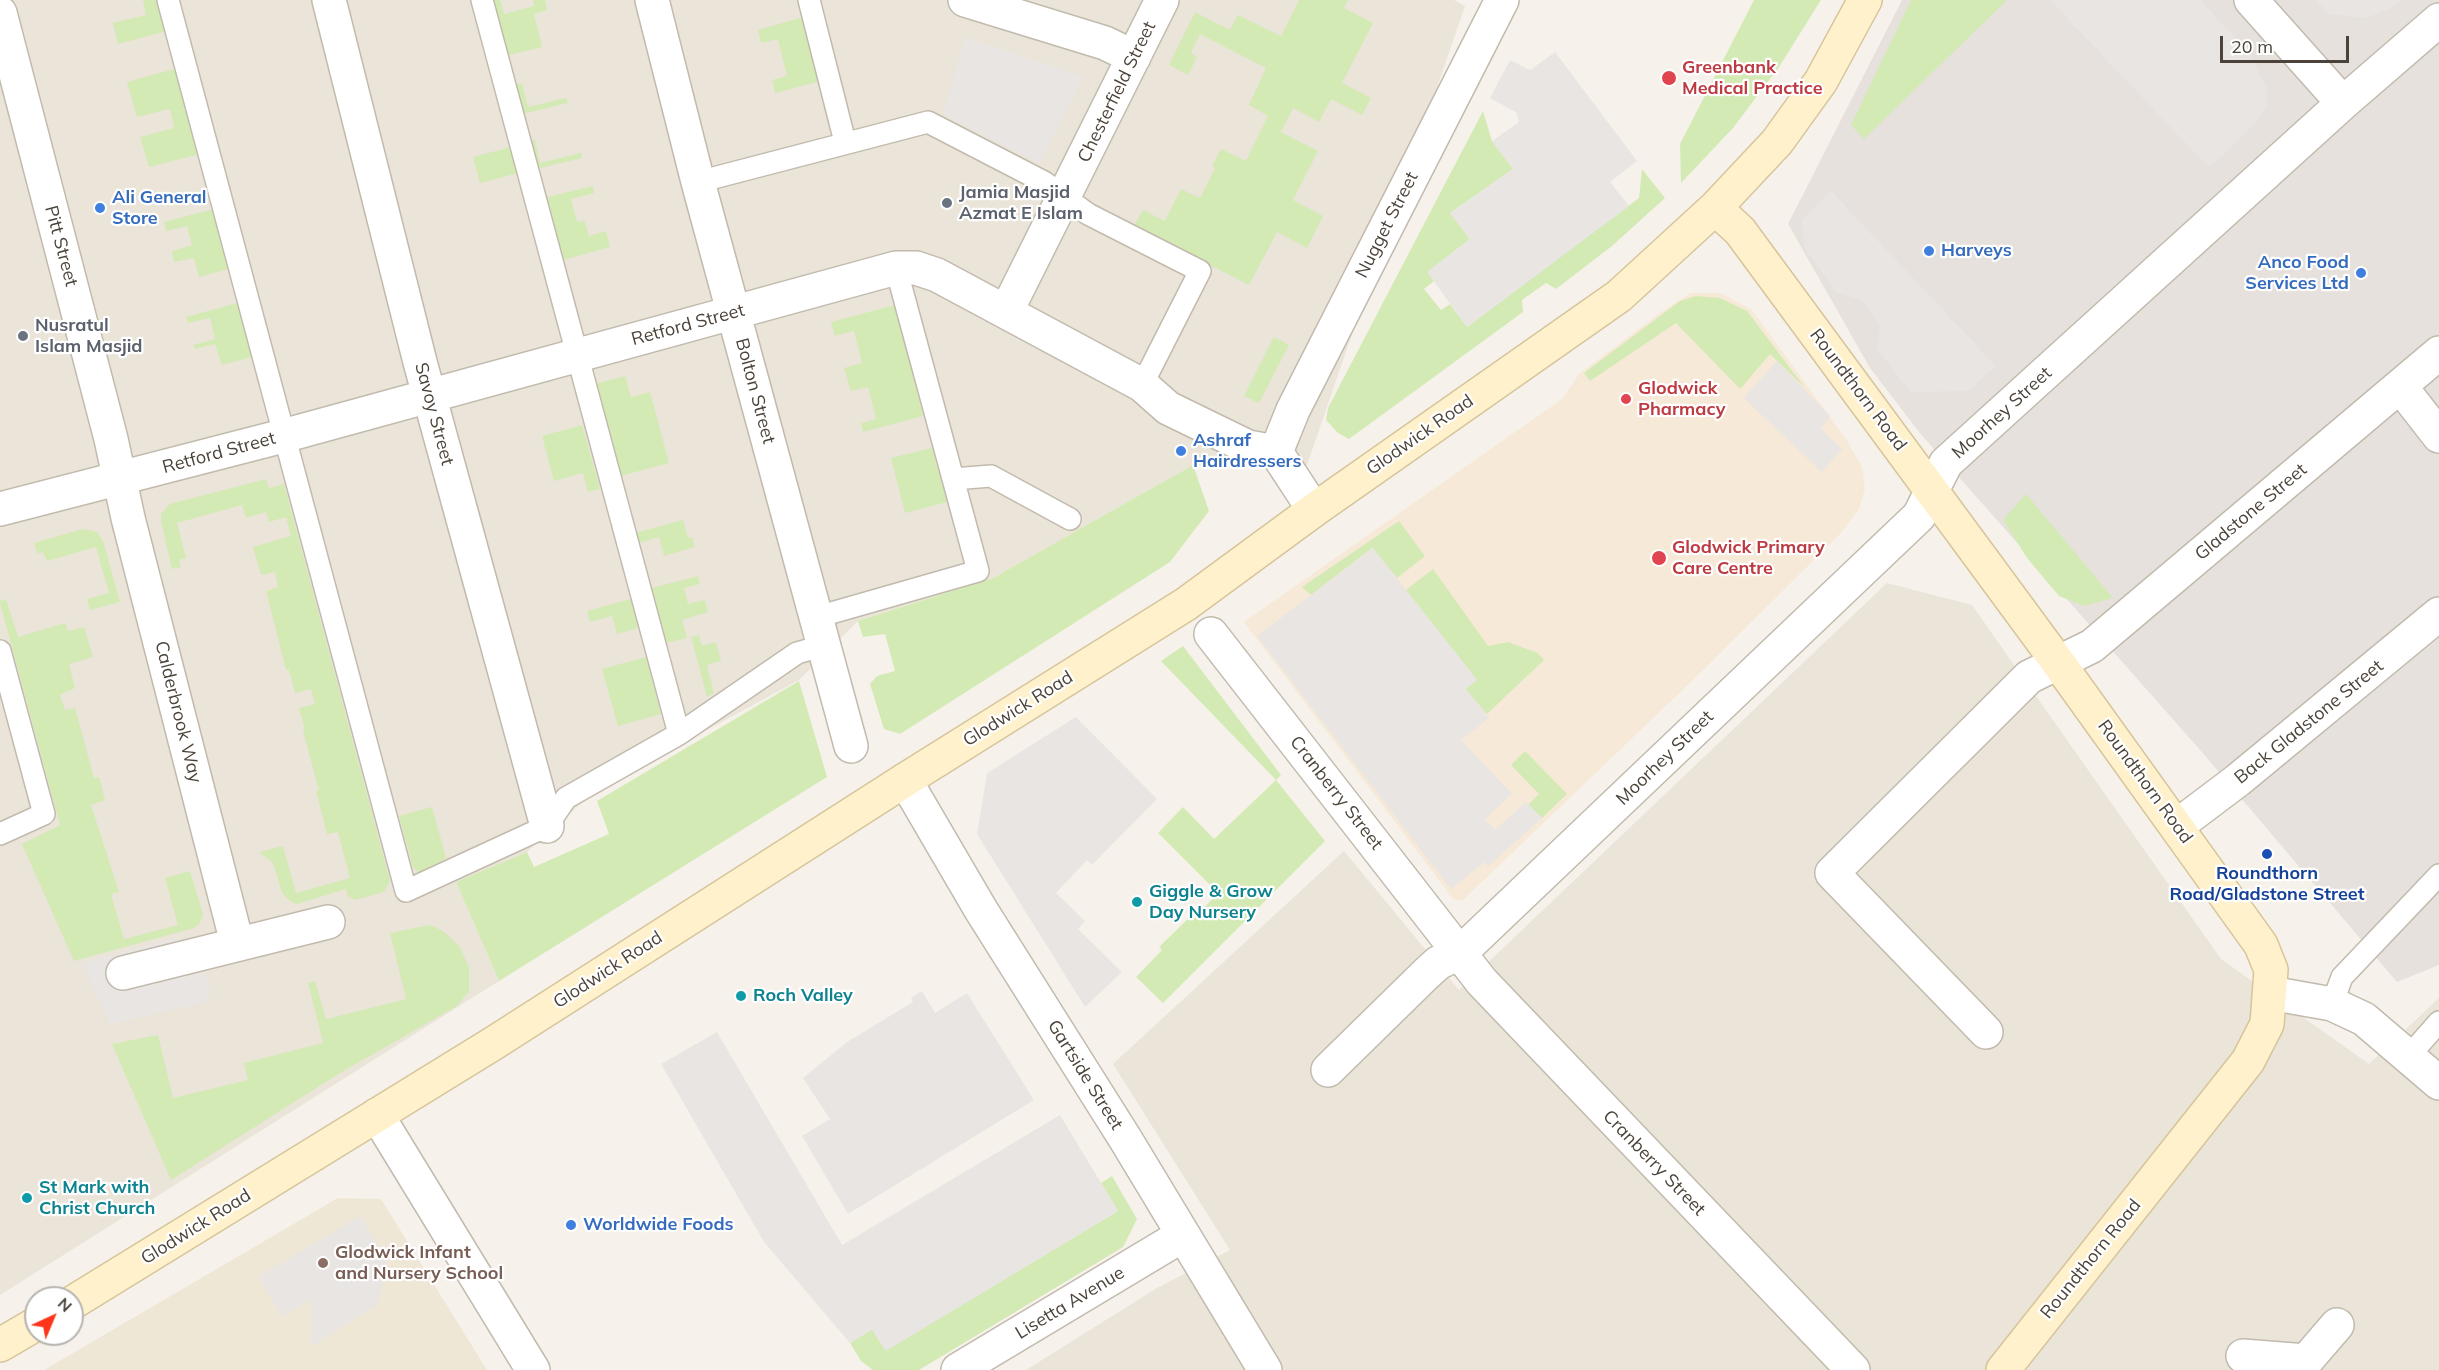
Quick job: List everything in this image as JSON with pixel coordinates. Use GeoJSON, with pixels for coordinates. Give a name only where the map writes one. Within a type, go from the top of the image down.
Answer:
{"type":"FeatureCollection","features":[{"type":"Feature","properties":{"kind":"main road","name":"Glodwick Road"},"geometry":{"type":"LineString","coordinates":[[84,1296],[377,1115],[1186,604],[1314,510],[1619,296],[1715,208],[1777,142],[1821,81],[1865,0]]}},
{"type":"Feature","properties":{"kind":"main road","name":"Roundthorn Road"},"geometry":{"type":"LineString","coordinates":[[1715,208],[1740,231],[2057,661],[2261,945],[2271,970],[2267,1024],[2248,1061],[2002,1370]]}},
{"type":"Feature","properties":{"kind":"main road"},"geometry":{"type":"LineString","coordinates":[[0,1346],[24,1331]]}},
{"type":"Feature","properties":{"kind":"street","name":"Savoy Street"},"geometry":{"type":"LineString","coordinates":[[329,0],[429,395],[547,826]]}},
{"type":"Feature","properties":{"kind":"street","name":"Bolton Street"},"geometry":{"type":"LineString","coordinates":[[652,0],[698,182],[851,746]]}},
{"type":"Feature","properties":{"kind":"street"},"geometry":{"type":"LineString","coordinates":[[965,0],[1105,43],[1134,57]]}},
{"type":"Feature","properties":{"kind":"street","name":"Chesterfield Street"},"geometry":{"type":"LineString","coordinates":[[1006,312],[1162,0]]}},
{"type":"Feature","properties":{"kind":"street","name":"Nugget Street"},"geometry":{"type":"LineString","coordinates":[[1276,452],[1293,410],[1502,0]]}},
{"type":"Feature","properties":{"kind":"street"},"geometry":{"type":"LineString","coordinates":[[2251,0],[2343,103]]}},
{"type":"Feature","properties":{"kind":"street","name":"Pitt Street"},"geometry":{"type":"LineString","coordinates":[[0,13],[111,439],[119,480]]}},
{"type":"Feature","properties":{"kind":"street","name":"Moorhey Street"},"geometry":{"type":"LineString","coordinates":[[1461,952],[1919,516],[1946,463],[2343,103],[2439,21]]}},
{"type":"Feature","properties":{"kind":"street","name":"Retford Street"},"geometry":{"type":"LineString","coordinates":[[0,509],[283,436],[896,268],[916,268],[937,275],[1142,385],[1168,408],[1248,447],[1276,452]]}},
{"type":"Feature","properties":{"kind":"street","name":"Gladstone Street"},"geometry":{"type":"LineString","coordinates":[[1986,1032],[1832,873],[2029,677],[2057,661],[2092,646],[2439,353]]}},
{"type":"Feature","properties":{"kind":"street"},"geometry":{"type":"LineString","coordinates":[[2400,386],[2439,436]]}},
{"type":"Feature","properties":{"kind":"street"},"geometry":{"type":"LineString","coordinates":[[1276,452],[1314,510]]}},
{"type":"Feature","properties":{"kind":"street","name":"Calderbrook Way"},"geometry":{"type":"LineString","coordinates":[[119,480],[237,943]]}},
{"type":"Feature","properties":{"kind":"street","name":"Back Gladstone Street"},"geometry":{"type":"LineString","coordinates":[[2177,826],[2238,780],[2439,614]]}},
{"type":"Feature","properties":{"kind":"street","name":"Cranberry Street"},"geometry":{"type":"LineString","coordinates":[[1211,634],[1461,952],[1482,982],[1552,1058],[1853,1370]]}},
{"type":"Feature","properties":{"kind":"street","name":"Gartside Street"},"geometry":{"type":"LineString","coordinates":[[905,780],[981,910],[1265,1370]]}},
{"type":"Feature","properties":{"kind":"street"},"geometry":{"type":"LineString","coordinates":[[123,973],[328,922]]}},
{"type":"Feature","properties":{"kind":"street"},"geometry":{"type":"LineString","coordinates":[[1328,1071],[1438,963],[1461,952]]}},
{"type":"Feature","properties":{"kind":"street"},"geometry":{"type":"LineString","coordinates":[[2270,993],[2332,1004],[2364,1019],[2439,1083]]}},
{"type":"Feature","properties":{"kind":"street"},"geometry":{"type":"LineString","coordinates":[[377,1115],[533,1370]]}},
{"type":"Feature","properties":{"kind":"street","name":"Lisetta Avenue"},"geometry":{"type":"LineString","coordinates":[[958,1370],[1183,1235]]}},
{"type":"Feature","properties":{"kind":"street"},"geometry":{"type":"LineString","coordinates":[[2244,1356],[2308,1366],[2337,1325]]}},
{"type":"Feature","properties":{"kind":"lane"},"geometry":{"type":"LineString","coordinates":[[168,0],[406,891],[547,826],[566,798],[679,734],[797,653],[821,631],[978,571],[896,268]]}},
{"type":"Feature","properties":{"kind":"lane"},"geometry":{"type":"LineString","coordinates":[[482,0],[679,734]]}},
{"type":"Feature","properties":{"kind":"lane"},"geometry":{"type":"LineString","coordinates":[[809,0],[845,142]]}},
{"type":"Feature","properties":{"kind":"lane"},"geometry":{"type":"LineString","coordinates":[[698,182],[928,122],[1044,182],[1088,214],[1200,271],[1142,385]]}},
{"type":"Feature","properties":{"kind":"lane"},"geometry":{"type":"LineString","coordinates":[[953,479],[991,476],[1070,519]]}},
{"type":"Feature","properties":{"kind":"lane"},"geometry":{"type":"LineString","coordinates":[[0,651],[5,694],[44,814],[0,834]]}},
{"type":"Feature","properties":{"kind":"lane"},"geometry":{"type":"LineString","coordinates":[[2332,1004],[2342,977],[2439,875]]}},
{"type":"Feature","properties":{"kind":"lane"},"geometry":{"type":"LineString","coordinates":[[2408,1057],[2439,1022]]}},
{"type":"Feature","properties":{"kind":"shaded area"},"geometry":{"type":"Polygon","coordinates":[[[0,0],[1454,0],[1465,6],[1307,465],[1193,465],[993,578],[858,621],[799,680],[595,791],[527,852],[456,882],[499,981],[0,1295],[0,0]]]}},
{"type":"Feature","properties":{"kind":"shaded area"},"geometry":{"type":"Polygon","coordinates":[[[1902,0],[2439,0],[2439,965],[2397,982],[2201,751],[1919,432],[1870,368],[1788,224],[1902,0]]]}},
{"type":"Feature","properties":{"kind":"shaded area"},"geometry":{"type":"Polygon","coordinates":[[[2050,0],[2200,0],[2249,52],[2266,87],[2267,105],[2255,123],[2209,168],[2050,0]]]}},
{"type":"Feature","properties":{"kind":"shaded area"},"geometry":{"type":"Polygon","coordinates":[[[2316,0],[2400,0],[2391,8],[2366,18],[2328,14],[2316,0]]]}},
{"type":"Feature","properties":{"kind":"shaded area"},"geometry":{"type":"Polygon","coordinates":[[[965,37],[1084,77],[1039,164],[943,114],[965,37]]]}},
{"type":"Feature","properties":{"kind":"shaded area"},"geometry":{"type":"Polygon","coordinates":[[[1555,52],[1637,161],[1610,182],[1629,206],[1467,327],[1427,272],[1470,239],[1450,213],[1513,169],[1492,141],[1519,122],[1516,112],[1490,98],[1510,60],[1530,70],[1555,52]]]}},
{"type":"Feature","properties":{"kind":"shaded area"},"geometry":{"type":"Polygon","coordinates":[[[1831,191],[1996,366],[1968,391],[1910,392],[1877,349],[1880,327],[1862,300],[1837,293],[1805,249],[1801,221],[1831,191]]]}},
{"type":"Feature","properties":{"kind":"shaded area"},"geometry":{"type":"Polygon","coordinates":[[[1691,293],[1721,293],[1752,310],[1846,439],[1862,467],[1865,489],[1859,509],[1840,534],[1694,679],[1462,901],[1453,899],[1244,622],[1562,399],[1579,374],[1664,310],[1691,293]]]}},
{"type":"Feature","properties":{"kind":"shaded area"},"geometry":{"type":"Polygon","coordinates":[[[1777,361],[1830,416],[1821,429],[1842,449],[1822,472],[1744,398],[1777,361]]]}},
{"type":"Feature","properties":{"kind":"shaded area"},"geometry":{"type":"Polygon","coordinates":[[[1373,548],[1477,680],[1466,689],[1489,718],[1461,740],[1512,794],[1485,819],[1495,830],[1526,802],[1542,818],[1488,866],[1484,862],[1451,889],[1257,636],[1373,548]]]}},
{"type":"Feature","properties":{"kind":"shaded area"},"geometry":{"type":"Polygon","coordinates":[[[1887,583],[1972,605],[2221,959],[2369,1064],[2439,998],[2439,1370],[1026,1370],[1157,1288],[1230,1250],[1113,1064],[1344,851],[1459,990],[1887,583]]]}},
{"type":"Feature","properties":{"kind":"shaded area"},"geometry":{"type":"Polygon","coordinates":[[[1076,717],[1157,799],[1092,865],[1087,860],[1056,893],[1085,921],[1078,929],[1122,972],[1085,1007],[977,834],[987,773],[1076,717]]]}},
{"type":"Feature","properties":{"kind":"shaded area"},"geometry":{"type":"Polygon","coordinates":[[[176,938],[184,974],[205,969],[210,991],[206,1002],[110,1024],[82,963],[176,938]]]}},
{"type":"Feature","properties":{"kind":"shaded area"},"geometry":{"type":"Polygon","coordinates":[[[922,991],[935,1013],[967,993],[1034,1100],[848,1214],[802,1136],[830,1119],[803,1078],[847,1042],[913,1002],[911,998],[922,991]]]}},
{"type":"Feature","properties":{"kind":"shaded area"},"geometry":{"type":"Polygon","coordinates":[[[717,1032],[842,1245],[1060,1115],[1118,1211],[886,1351],[872,1330],[850,1343],[764,1242],[661,1064],[717,1032]]]}},
{"type":"Feature","properties":{"kind":"shaded area","name":"Glodwick Infant and Nursery School"},"geometry":{"type":"Polygon","coordinates":[[[338,1198],[381,1199],[487,1370],[44,1370],[338,1198]]]}},
{"type":"Feature","properties":{"kind":"shaded area"},"geometry":{"type":"Polygon","coordinates":[[[360,1216],[387,1259],[378,1304],[311,1347],[311,1300],[282,1317],[258,1277],[360,1216]]]}},
{"type":"Feature","properties":{"kind":"green space"},"geometry":{"type":"Polygon","coordinates":[[[143,0],[159,0],[167,31],[118,44],[113,23],[146,15],[143,0]]]}},
{"type":"Feature","properties":{"kind":"green space"},"geometry":{"type":"Polygon","coordinates":[[[491,0],[500,0],[504,14],[534,6],[533,0],[545,0],[547,10],[534,14],[542,47],[505,56],[491,0]]]}},
{"type":"Feature","properties":{"kind":"green space"},"geometry":{"type":"Polygon","coordinates":[[[1299,0],[1348,0],[1344,8],[1373,23],[1342,83],[1371,98],[1362,115],[1331,99],[1319,122],[1293,108],[1281,132],[1318,151],[1293,200],[1323,216],[1307,248],[1277,232],[1249,285],[1134,226],[1143,210],[1165,221],[1181,189],[1200,198],[1215,168],[1212,166],[1221,149],[1246,161],[1268,116],[1249,105],[1266,68],[1200,34],[1191,53],[1197,57],[1188,75],[1169,65],[1195,12],[1230,30],[1238,15],[1281,36],[1299,0]]]}},
{"type":"Feature","properties":{"kind":"green space"},"geometry":{"type":"Polygon","coordinates":[[[1754,0],[1821,0],[1779,67],[1733,128],[1681,183],[1680,144],[1754,0]]]}},
{"type":"Feature","properties":{"kind":"green space"},"geometry":{"type":"Polygon","coordinates":[[[1911,0],[2007,0],[1864,139],[1851,125],[1911,0]]]}},
{"type":"Feature","properties":{"kind":"green space"},"geometry":{"type":"Polygon","coordinates":[[[804,17],[821,81],[775,93],[772,80],[787,76],[778,39],[761,43],[758,30],[804,17]]]}},
{"type":"Feature","properties":{"kind":"green space"},"geometry":{"type":"Polygon","coordinates":[[[178,68],[200,154],[149,167],[140,137],[174,128],[170,109],[137,117],[127,82],[178,68]]]}},
{"type":"Feature","properties":{"kind":"green space"},"geometry":{"type":"Polygon","coordinates":[[[522,83],[528,107],[566,98],[568,103],[522,114],[513,85],[522,83]]]}},
{"type":"Feature","properties":{"kind":"green space"},"geometry":{"type":"Polygon","coordinates":[[[1483,111],[1492,141],[1513,169],[1450,213],[1470,239],[1428,272],[1434,281],[1424,289],[1441,310],[1450,304],[1467,327],[1639,198],[1642,169],[1665,198],[1612,246],[1556,289],[1546,283],[1522,300],[1523,312],[1349,439],[1338,433],[1326,420],[1328,408],[1483,111]]]}},
{"type":"Feature","properties":{"kind":"green space"},"geometry":{"type":"Polygon","coordinates":[[[535,140],[540,163],[581,153],[582,158],[536,169],[529,142],[535,140]]]}},
{"type":"Feature","properties":{"kind":"green space"},"geometry":{"type":"Polygon","coordinates":[[[511,147],[518,173],[480,183],[473,157],[511,147]]]}},
{"type":"Feature","properties":{"kind":"green space"},"geometry":{"type":"Polygon","coordinates":[[[593,186],[594,193],[571,199],[577,222],[584,220],[589,236],[606,231],[610,247],[560,261],[543,198],[593,186]]]}},
{"type":"Feature","properties":{"kind":"green space"},"geometry":{"type":"Polygon","coordinates":[[[214,209],[228,269],[199,277],[194,258],[174,262],[172,251],[192,245],[187,226],[166,231],[164,222],[214,209]]]}},
{"type":"Feature","properties":{"kind":"green space"},"geometry":{"type":"Polygon","coordinates":[[[1696,296],[1720,298],[1747,311],[1805,388],[1770,354],[1740,389],[1676,323],[1590,381],[1584,373],[1680,301],[1696,296]]]}},
{"type":"Feature","properties":{"kind":"green space"},"geometry":{"type":"Polygon","coordinates":[[[237,303],[252,357],[222,365],[215,344],[195,349],[193,345],[215,339],[210,318],[188,323],[186,317],[237,303]]]}},
{"type":"Feature","properties":{"kind":"green space"},"geometry":{"type":"Polygon","coordinates":[[[895,305],[923,416],[863,432],[861,423],[876,419],[868,387],[851,391],[844,368],[862,363],[854,331],[835,336],[831,322],[895,305]]]}},
{"type":"Feature","properties":{"kind":"green space"},"geometry":{"type":"Polygon","coordinates":[[[1274,337],[1289,345],[1259,403],[1244,396],[1274,337]]]}},
{"type":"Feature","properties":{"kind":"green space"},"geometry":{"type":"Polygon","coordinates":[[[625,376],[631,397],[650,392],[669,463],[617,477],[591,385],[625,376]]]}},
{"type":"Feature","properties":{"kind":"green space"},"geometry":{"type":"Polygon","coordinates":[[[582,425],[600,489],[588,492],[583,473],[554,481],[542,436],[582,425]]]}},
{"type":"Feature","properties":{"kind":"green space"},"geometry":{"type":"Polygon","coordinates":[[[932,448],[947,502],[905,513],[891,458],[932,448]]]}},
{"type":"Feature","properties":{"kind":"green space"},"geometry":{"type":"Polygon","coordinates":[[[1193,465],[1209,511],[1170,562],[900,734],[884,729],[870,684],[877,676],[895,671],[885,634],[863,637],[858,621],[993,578],[1193,465]]]}},
{"type":"Feature","properties":{"kind":"green space"},"geometry":{"type":"Polygon","coordinates":[[[266,479],[269,488],[284,484],[390,881],[384,892],[355,900],[348,896],[346,889],[297,904],[290,901],[282,893],[273,863],[259,852],[283,846],[296,893],[350,878],[338,832],[327,834],[316,791],[319,790],[303,731],[305,730],[299,708],[315,704],[311,689],[295,693],[289,670],[286,670],[266,591],[278,587],[275,572],[261,575],[253,547],[291,536],[286,517],[269,522],[266,512],[246,518],[242,505],[177,523],[186,558],[179,560],[181,567],[172,569],[161,522],[161,514],[170,504],[266,479]]]}},
{"type":"Feature","properties":{"kind":"green space"},"geometry":{"type":"Polygon","coordinates":[[[2026,494],[2113,598],[2084,606],[2059,596],[2027,558],[2003,520],[2026,494]]]}},
{"type":"Feature","properties":{"kind":"green space"},"geometry":{"type":"Polygon","coordinates":[[[683,520],[688,538],[692,537],[695,547],[664,556],[659,537],[635,544],[632,534],[683,520]]]}},
{"type":"Feature","properties":{"kind":"green space"},"geometry":{"type":"Polygon","coordinates":[[[1399,521],[1425,556],[1397,578],[1372,548],[1311,595],[1302,587],[1399,521]]]}},
{"type":"Feature","properties":{"kind":"green space"},"geometry":{"type":"Polygon","coordinates":[[[83,529],[97,532],[103,541],[120,602],[90,610],[87,599],[109,593],[96,547],[47,561],[43,552],[38,554],[34,543],[83,529]]]}},
{"type":"Feature","properties":{"kind":"green space"},"geometry":{"type":"Polygon","coordinates":[[[1433,569],[1488,646],[1508,642],[1538,653],[1544,660],[1487,714],[1465,689],[1477,680],[1406,590],[1433,569]]]}},
{"type":"Feature","properties":{"kind":"green space"},"geometry":{"type":"Polygon","coordinates":[[[698,576],[700,584],[684,588],[688,604],[705,600],[708,612],[682,620],[687,638],[662,644],[648,589],[698,576]]]}},
{"type":"Feature","properties":{"kind":"green space"},"geometry":{"type":"Polygon","coordinates":[[[6,599],[18,637],[65,623],[68,631],[84,627],[93,657],[69,664],[75,688],[60,695],[65,710],[75,708],[94,778],[99,777],[105,800],[91,805],[119,892],[111,894],[124,939],[178,925],[165,878],[190,871],[203,914],[200,923],[194,928],[74,961],[22,844],[60,825],[0,603],[6,599]]]}},
{"type":"Feature","properties":{"kind":"green space"},"geometry":{"type":"Polygon","coordinates":[[[631,599],[638,628],[617,634],[612,616],[590,622],[587,611],[631,599]]]}},
{"type":"Feature","properties":{"kind":"green space"},"geometry":{"type":"Polygon","coordinates":[[[699,635],[702,646],[716,642],[721,661],[707,665],[714,693],[707,697],[691,637],[699,635]]]}},
{"type":"Feature","properties":{"kind":"green space"},"geometry":{"type":"Polygon","coordinates":[[[1183,646],[1281,775],[1276,780],[1161,661],[1183,646]]]}},
{"type":"Feature","properties":{"kind":"green space"},"geometry":{"type":"Polygon","coordinates":[[[646,657],[661,714],[618,726],[602,669],[646,657]]]}},
{"type":"Feature","properties":{"kind":"green space"},"geometry":{"type":"Polygon","coordinates":[[[799,681],[827,777],[499,981],[456,882],[527,852],[534,867],[609,834],[597,801],[799,681]]]}},
{"type":"Feature","properties":{"kind":"green space"},"geometry":{"type":"Polygon","coordinates":[[[1525,751],[1567,794],[1542,818],[1528,805],[1539,794],[1511,765],[1525,751]]]}},
{"type":"Feature","properties":{"kind":"green space"},"geometry":{"type":"Polygon","coordinates":[[[1276,780],[1325,841],[1163,1003],[1136,977],[1162,950],[1159,947],[1195,912],[1198,914],[1218,893],[1158,833],[1183,807],[1214,839],[1276,780]]]}},
{"type":"Feature","properties":{"kind":"green space"},"geometry":{"type":"Polygon","coordinates":[[[432,807],[446,858],[427,872],[419,873],[413,867],[399,816],[432,807]]]}},
{"type":"Feature","properties":{"kind":"green space"},"geometry":{"type":"Polygon","coordinates":[[[430,925],[443,931],[459,946],[469,967],[469,991],[457,1006],[340,1073],[171,1180],[112,1044],[158,1035],[173,1098],[248,1080],[244,1063],[323,1043],[308,983],[315,981],[326,1019],[406,999],[390,933],[430,925]]]}},
{"type":"Feature","properties":{"kind":"green space"},"geometry":{"type":"Polygon","coordinates":[[[1112,1176],[1137,1219],[1123,1247],[919,1370],[873,1370],[861,1361],[850,1343],[872,1329],[886,1350],[1118,1211],[1101,1183],[1112,1176]]]}},
{"type":"Feature","properties":{"kind":"place","name":"Greenbank Medical Practice"},"geometry":{"type":"Point","coordinates":[1669,78]}},
{"type":"Feature","properties":{"kind":"place","name":"Jamia Masjid Azmat E Islam"},"geometry":{"type":"Point","coordinates":[947,203]}},
{"type":"Feature","properties":{"kind":"place","name":"Ali General Store"},"geometry":{"type":"Point","coordinates":[100,208]}},
{"type":"Feature","properties":{"kind":"place","name":"Harveys"},"geometry":{"type":"Point","coordinates":[1929,251]}},
{"type":"Feature","properties":{"kind":"place","name":"Anco Food Services Ltd"},"geometry":{"type":"Point","coordinates":[2361,273]}},
{"type":"Feature","properties":{"kind":"place","name":"Nusratul Islam Masjid"},"geometry":{"type":"Point","coordinates":[23,336]}},
{"type":"Feature","properties":{"kind":"place","name":"Glodwick Pharmacy"},"geometry":{"type":"Point","coordinates":[1626,399]}},
{"type":"Feature","properties":{"kind":"place","name":"Ashraf Hairdressers"},"geometry":{"type":"Point","coordinates":[1181,451]}},
{"type":"Feature","properties":{"kind":"place","name":"Glodwick Primary Care Centre"},"geometry":{"type":"Point","coordinates":[1659,558]}},
{"type":"Feature","properties":{"kind":"place","name":"Roundthorn Road/Gladstone Street"},"geometry":{"type":"Point","coordinates":[2267,854]}},
{"type":"Feature","properties":{"kind":"place","name":"Giggle & Grow Day Nursery"},"geometry":{"type":"Point","coordinates":[1137,902]}},
{"type":"Feature","properties":{"kind":"place","name":"Roch Valley"},"geometry":{"type":"Point","coordinates":[741,996]}},
{"type":"Feature","properties":{"kind":"place","name":"St Mark with Christ Church"},"geometry":{"type":"Point","coordinates":[27,1198]}},
{"type":"Feature","properties":{"kind":"place","name":"Worldwide Foods"},"geometry":{"type":"Point","coordinates":[571,1225]}},
{"type":"Feature","properties":{"kind":"place","name":"Glodwick Infant and Nursery School"},"geometry":{"type":"Point","coordinates":[323,1263]}}]}
